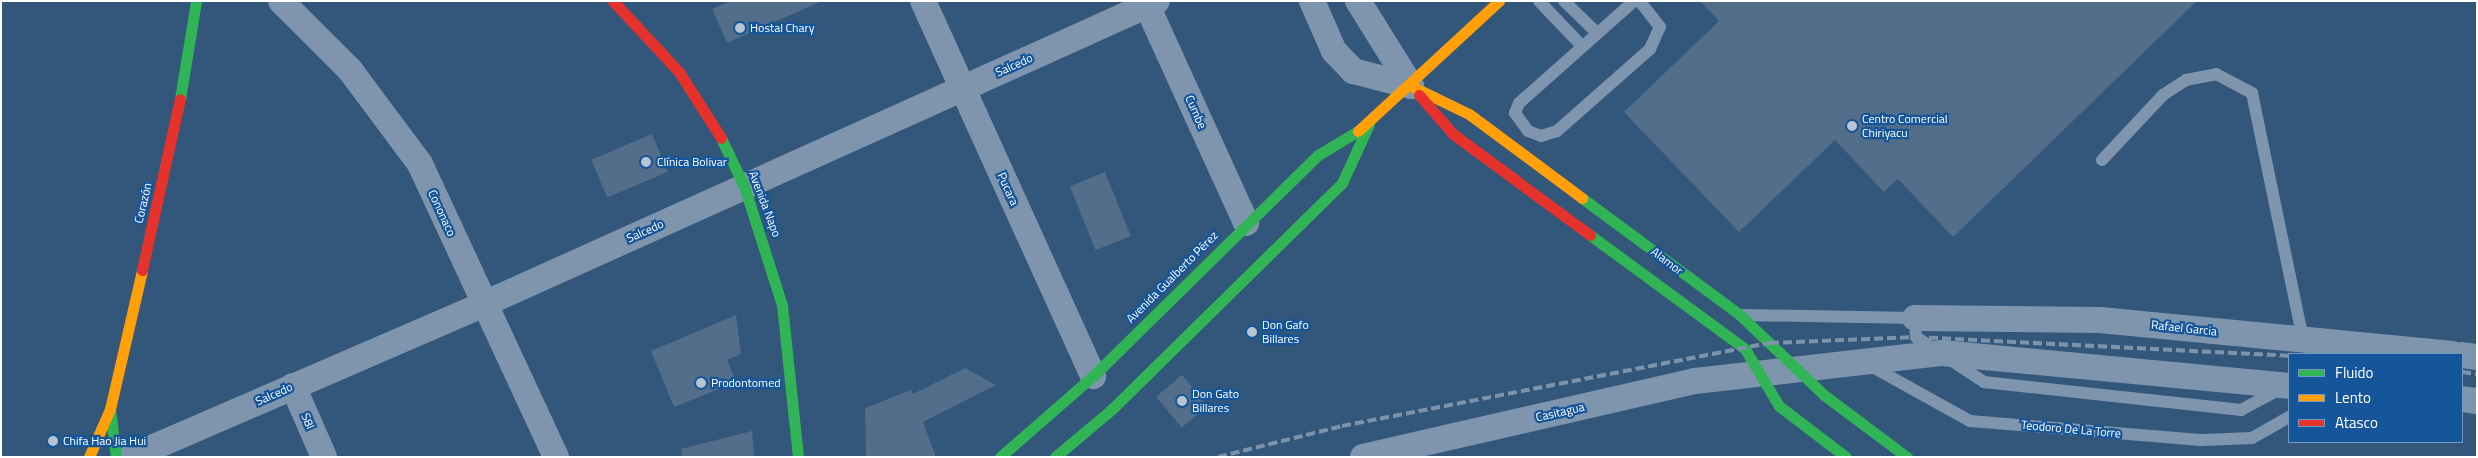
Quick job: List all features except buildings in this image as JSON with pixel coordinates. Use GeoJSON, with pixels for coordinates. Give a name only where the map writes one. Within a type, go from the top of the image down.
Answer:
{"type":"FeatureCollection","features":[{"type":"Feature","properties":{"kind":"main road","name":"Corazón"},"geometry":{"type":"LineString","coordinates":[[89,457],[110,409],[183,87],[196,1]]}},
{"type":"Feature","properties":{"kind":"main road","name":"Avenida Napo"},"geometry":{"type":"LineString","coordinates":[[613,1],[679,72],[716,128],[744,186],[782,305],[798,457]]}},
{"type":"Feature","properties":{"kind":"main road","name":"Avenida Gualberto Pérez"},"geometry":{"type":"LineString","coordinates":[[1000,457],[1093,376],[1246,222],[1318,155],[1369,124],[1499,1]]}},
{"type":"Feature","properties":{"kind":"main road","name":"Alamor"},"geometry":{"type":"LineString","coordinates":[[1411,86],[1469,114],[1740,315],[1793,367],[1907,457]]}},
{"type":"Feature","properties":{"kind":"main road","name":"Alamor"},"geometry":{"type":"LineString","coordinates":[[1411,86],[1453,134],[1745,349],[1756,371],[1778,406],[1846,457]]}},
{"type":"Feature","properties":{"kind":"main road","name":"Avenida Gualberto Pérez"},"geometry":{"type":"LineString","coordinates":[[1055,457],[1112,408],[1342,183],[1369,124]]}},
{"type":"Feature","properties":{"kind":"main road","name":"Corazón"},"geometry":{"type":"LineString","coordinates":[[110,409],[116,457]]}},
{"type":"Feature","properties":{"kind":"street","name":"Cononaco"},"geometry":{"type":"LineString","coordinates":[[281,1],[350,70],[420,164],[556,457]]}},
{"type":"Feature","properties":{"kind":"street","name":"Pucara"},"geometry":{"type":"LineString","coordinates":[[923,1],[1093,376]]}},
{"type":"Feature","properties":{"kind":"street","name":"Alamor"},"geometry":{"type":"LineString","coordinates":[[1312,1],[1334,51],[1353,70],[1411,86]]}},
{"type":"Feature","properties":{"kind":"street"},"geometry":{"type":"LineString","coordinates":[[1358,1],[1411,86]]}},
{"type":"Feature","properties":{"kind":"street"},"geometry":{"type":"LineString","coordinates":[[1375,1],[1411,86]]}},
{"type":"Feature","properties":{"kind":"street","name":"Salcedo"},"geometry":{"type":"LineString","coordinates":[[131,457],[484,304],[1150,3]]}},
{"type":"Feature","properties":{"kind":"street","name":"Cumbe"},"geometry":{"type":"LineString","coordinates":[[1150,3],[1246,222]]}},
{"type":"Feature","properties":{"kind":"street","name":"Rafael Garcia"},"geometry":{"type":"LineString","coordinates":[[1915,318],[2100,320],[2303,340],[2369,351],[2424,353]]}},
{"type":"Feature","properties":{"kind":"street"},"geometry":{"type":"LineString","coordinates":[[1756,371],[1942,354],[2288,386]]}},
{"type":"Feature","properties":{"kind":"street"},"geometry":{"type":"LineString","coordinates":[[2463,355],[2477,357]]}},
{"type":"Feature","properties":{"kind":"street","name":"Casitagua"},"geometry":{"type":"LineString","coordinates":[[1363,457],[1695,381],[1756,371]]}},
{"type":"Feature","properties":{"kind":"street","name":"S8I"},"geometry":{"type":"LineString","coordinates":[[293,386],[324,457]]}},
{"type":"Feature","properties":{"kind":"street"},"geometry":{"type":"LineString","coordinates":[[2463,399],[2477,401]]}},
{"type":"Feature","properties":{"kind":"lane"},"geometry":{"type":"LineString","coordinates":[[1539,1],[1582,46]]}},
{"type":"Feature","properties":{"kind":"lane"},"geometry":{"type":"LineString","coordinates":[[1564,1],[1597,33]]}},
{"type":"Feature","properties":{"kind":"lane"},"geometry":{"type":"LineString","coordinates":[[1642,2],[1660,27],[1650,50],[1557,131],[1541,136],[1528,131],[1515,113],[1519,103],[1582,46],[1597,33],[1642,2]]}},
{"type":"Feature","properties":{"kind":"lane"},"geometry":{"type":"LineString","coordinates":[[2102,160],[2163,95],[2186,80],[2216,74],[2246,88],[2252,93],[2281,221],[2303,340]]}},
{"type":"Feature","properties":{"kind":"lane"},"geometry":{"type":"LineString","coordinates":[[1740,315],[1915,318],[1916,337],[1942,354]]}},
{"type":"Feature","properties":{"kind":"lane","name":"Teodoro De La Torre"},"geometry":{"type":"LineString","coordinates":[[1862,361],[1970,421],[2203,440],[2252,438],[2288,418]]}},
{"type":"Feature","properties":{"kind":"railway"},"geometry":{"type":"LineString","coordinates":[[1218,457],[1342,426],[1770,343],[1916,337],[2288,356]]}},
{"type":"Feature","properties":{"kind":"railway"},"geometry":{"type":"LineString","coordinates":[[2463,372],[2477,374]]}},
{"type":"Feature","properties":{"kind":"traffic: fast"},"geometry":{"type":"LineString","coordinates":[[180,99],[196,1]]}},
{"type":"Feature","properties":{"kind":"traffic: fast"},"geometry":{"type":"LineString","coordinates":[[1055,457],[1112,409],[1342,183],[1369,124]]}},
{"type":"Feature","properties":{"kind":"traffic: fast"},"geometry":{"type":"LineString","coordinates":[[1000,457],[1093,376],[1318,155],[1358,131]]}},
{"type":"Feature","properties":{"kind":"traffic: fast"},"geometry":{"type":"LineString","coordinates":[[721,138],[744,186],[782,305],[798,457]]}},
{"type":"Feature","properties":{"kind":"traffic: fast"},"geometry":{"type":"LineString","coordinates":[[1582,198],[1740,315],[1824,395],[1907,457]]}},
{"type":"Feature","properties":{"kind":"traffic: fast"},"geometry":{"type":"LineString","coordinates":[[1590,235],[1745,349],[1779,406],[1846,457]]}},
{"type":"Feature","properties":{"kind":"traffic: fast"},"geometry":{"type":"LineString","coordinates":[[110,409],[116,457]]}},
{"type":"Feature","properties":{"kind":"traffic: slow"},"geometry":{"type":"LineString","coordinates":[[1358,131],[1499,1]]}},
{"type":"Feature","properties":{"kind":"traffic: slow"},"geometry":{"type":"LineString","coordinates":[[1411,86],[1469,114],[1582,198]]}},
{"type":"Feature","properties":{"kind":"traffic: slow"},"geometry":{"type":"LineString","coordinates":[[89,457],[110,409],[142,270]]}},
{"type":"Feature","properties":{"kind":"traffic: jam"},"geometry":{"type":"LineString","coordinates":[[613,1],[679,72],[721,138]]}},
{"type":"Feature","properties":{"kind":"traffic: jam"},"geometry":{"type":"LineString","coordinates":[[1419,95],[1453,134],[1590,235]]}},
{"type":"Feature","properties":{"kind":"traffic: jam"},"geometry":{"type":"LineString","coordinates":[[142,270],[180,99]]}},
{"type":"Feature","properties":{"kind":"place","name":"Hostal Chary"},"geometry":{"type":"Point","coordinates":[740,28]}},
{"type":"Feature","properties":{"kind":"place","name":"Centro Comercial Chiriyacu"},"geometry":{"type":"Point","coordinates":[1852,126]}},
{"type":"Feature","properties":{"kind":"place","name":"Clínica Bolivar"},"geometry":{"type":"Point","coordinates":[646,162]}},
{"type":"Feature","properties":{"kind":"place","name":"Don Gafo Billares"},"geometry":{"type":"Point","coordinates":[1252,332]}},
{"type":"Feature","properties":{"kind":"place","name":"Prodontomed"},"geometry":{"type":"Point","coordinates":[701,383]}},
{"type":"Feature","properties":{"kind":"place","name":"Don Gato Billares"},"geometry":{"type":"Point","coordinates":[1182,401]}},
{"type":"Feature","properties":{"kind":"place","name":"Chifa Hao Jia Hui"},"geometry":{"type":"Point","coordinates":[53,441]}}]}
